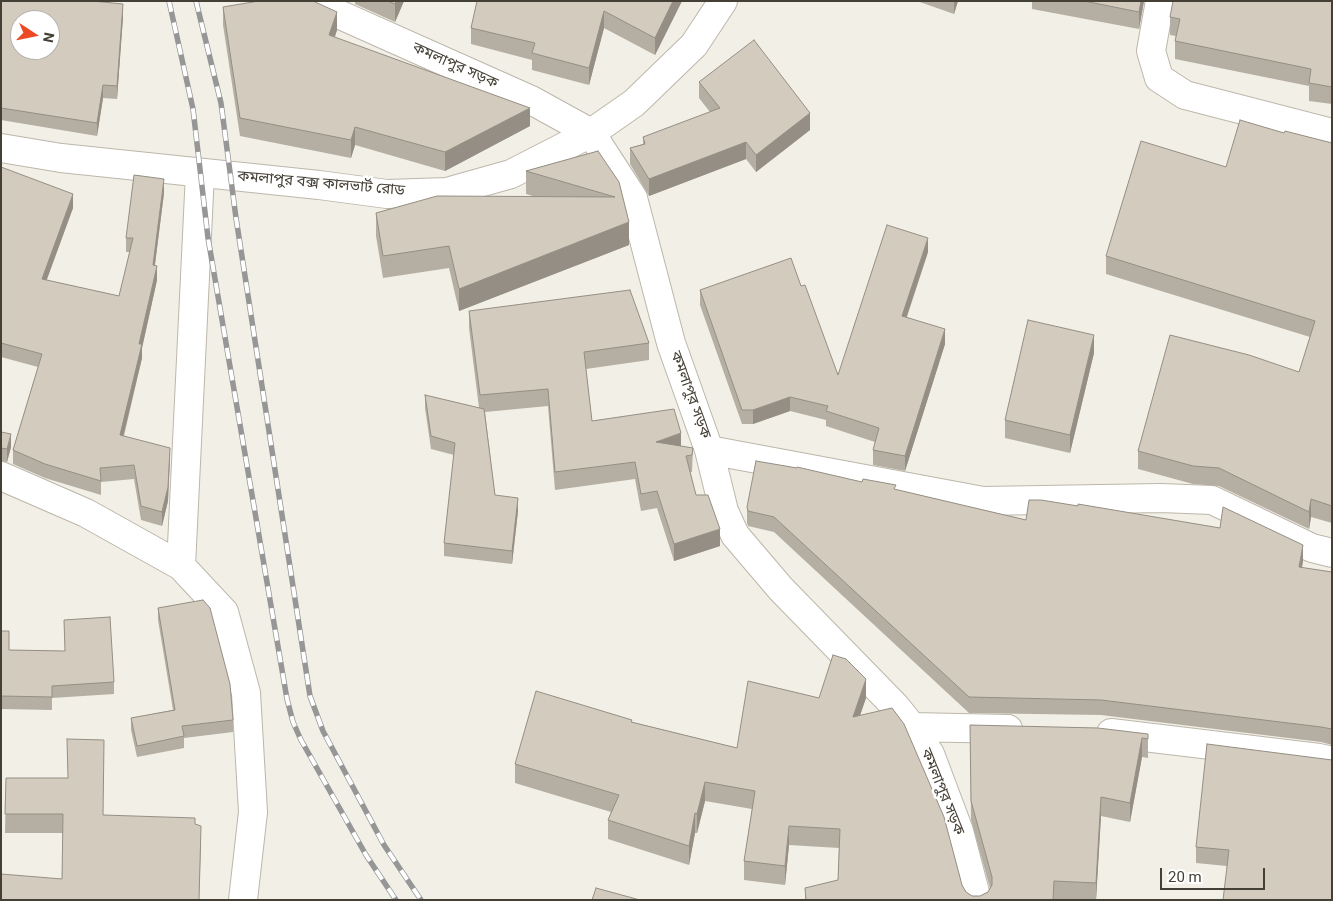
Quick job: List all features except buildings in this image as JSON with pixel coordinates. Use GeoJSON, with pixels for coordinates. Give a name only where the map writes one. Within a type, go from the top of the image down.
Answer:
{"type":"FeatureCollection","features":[{"type":"Feature","properties":{"kind":"street","name":"কমলাপুর সড়ক"},"geometry":{"type":"LineString","coordinates":[[309,1],[531,100],[591,133],[633,198],[671,343],[709,450],[724,512],[735,535],[781,589],[896,707],[930,754],[959,831],[978,900]]}},
{"type":"Feature","properties":{"kind":"street","name":"কমলাপুর বক্স কালভার্ট রোড"},"geometry":{"type":"LineString","coordinates":[[1,148],[61,158],[387,194],[447,192],[511,174],[591,133],[634,103],[694,45],[723,1]]}},
{"type":"Feature","properties":{"kind":"street"},"geometry":{"type":"LineString","coordinates":[[1160,1],[1151,51],[1159,78],[1185,94],[1332,133]]}},
{"type":"Feature","properties":{"kind":"street"},"geometry":{"type":"LineString","coordinates":[[181,566],[200,173]]}},
{"type":"Feature","properties":{"kind":"street"},"geometry":{"type":"LineString","coordinates":[[709,450],[983,501],[1160,498],[1212,500],[1312,548],[1332,553]]}},
{"type":"Feature","properties":{"kind":"street"},"geometry":{"type":"LineString","coordinates":[[1,476],[86,514],[181,566],[224,612],[246,693],[253,812],[243,900]]}},
{"type":"Feature","properties":{"kind":"street"},"geometry":{"type":"LineString","coordinates":[[912,727],[1030,730]]}},
{"type":"Feature","properties":{"kind":"street"},"geometry":{"type":"LineString","coordinates":[[1089,731],[1332,761]]}},
{"type":"Feature","properties":{"kind":"railway"},"geometry":{"type":"LineString","coordinates":[[169,1],[193,109],[208,238],[287,699],[293,722],[301,740],[366,855],[396,900]]}},
{"type":"Feature","properties":{"kind":"railway"},"geometry":{"type":"LineString","coordinates":[[196,1],[221,103],[236,218],[310,696],[323,731],[384,845],[421,900]]}}]}
